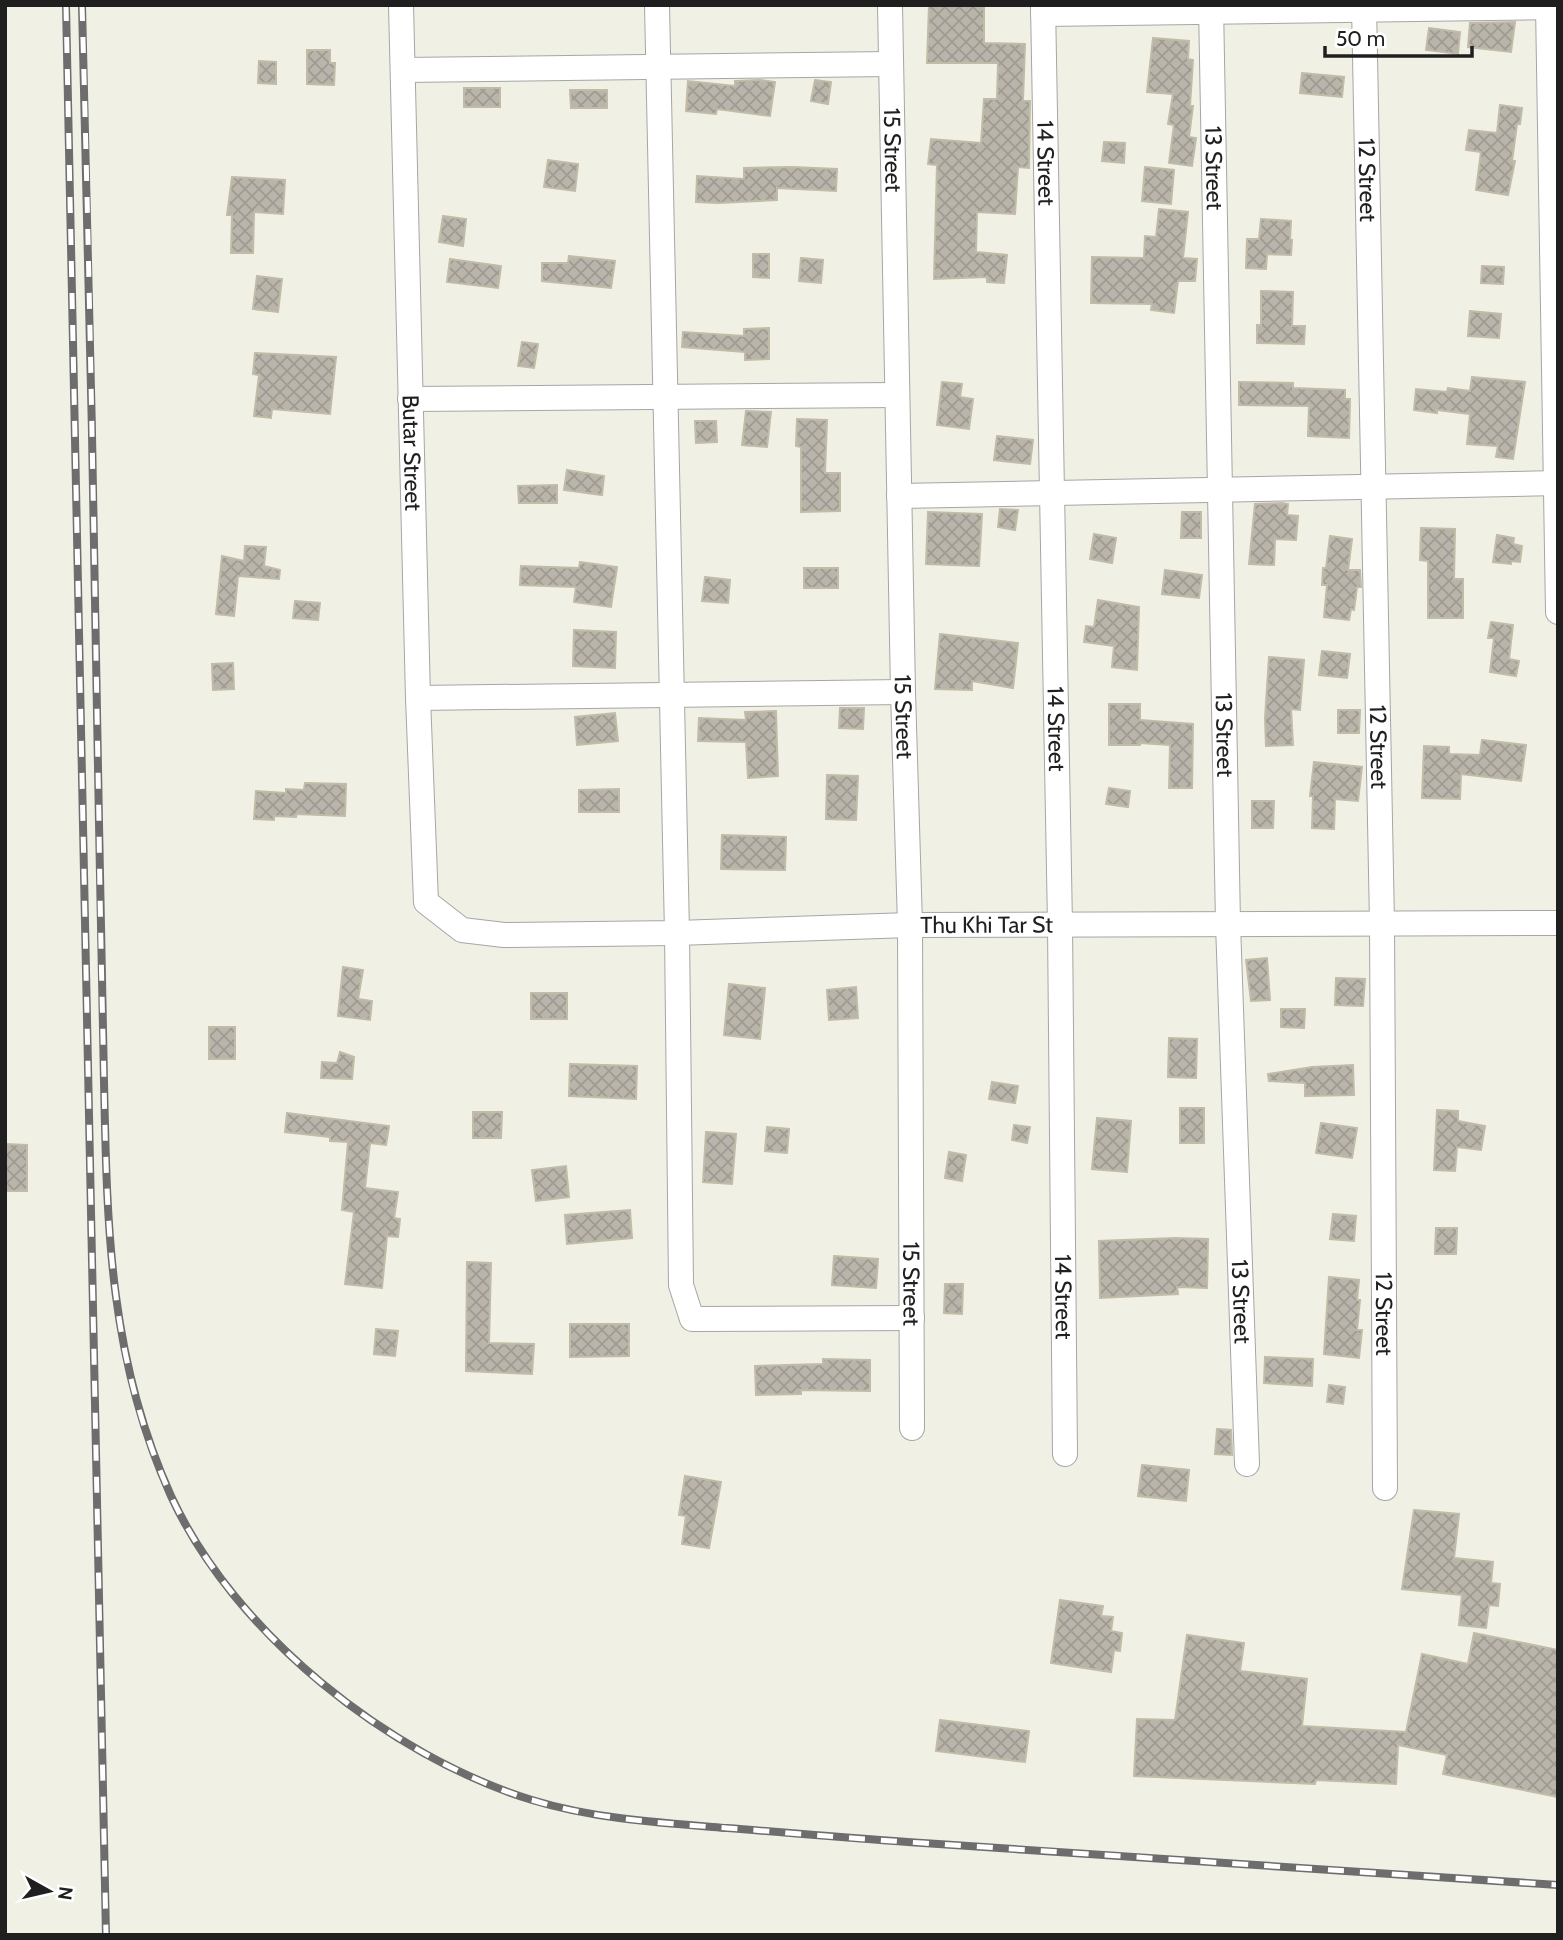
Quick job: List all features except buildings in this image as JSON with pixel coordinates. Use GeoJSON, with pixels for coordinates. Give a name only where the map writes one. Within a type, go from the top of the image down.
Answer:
{"type":"FeatureCollection","features":[{"type":"Feature","properties":{"kind":"street","name":"Butar Street"},"geometry":{"type":"LineString","coordinates":[[401,5],[418,698],[426,902]]}},
{"type":"Feature","properties":{"kind":"street"},"geometry":{"type":"LineString","coordinates":[[657,5],[677,933],[681,1285],[692,1319],[912,1318]]}},
{"type":"Feature","properties":{"kind":"street","name":"15 Street"},"geometry":{"type":"LineString","coordinates":[[890,5],[910,925],[912,1428]]}},
{"type":"Feature","properties":{"kind":"street"},"geometry":{"type":"LineString","coordinates":[[1043,9],[1551,6],[1558,612]]}},
{"type":"Feature","properties":{"kind":"street","name":"12 Street"},"geometry":{"type":"LineString","coordinates":[[1364,7],[1382,923],[1385,1488]]}},
{"type":"Feature","properties":{"kind":"street","name":"13 Street"},"geometry":{"type":"LineString","coordinates":[[1211,8],[1228,924],[1247,1464]]}},
{"type":"Feature","properties":{"kind":"street","name":"14 Street"},"geometry":{"type":"LineString","coordinates":[[1043,9],[1060,925],[1065,1454]]}},
{"type":"Feature","properties":{"kind":"street"},"geometry":{"type":"LineString","coordinates":[[403,70],[891,64]]}},
{"type":"Feature","properties":{"kind":"street"},"geometry":{"type":"LineString","coordinates":[[411,399],[897,395]]}},
{"type":"Feature","properties":{"kind":"street"},"geometry":{"type":"LineString","coordinates":[[899,496],[1557,483]]}},
{"type":"Feature","properties":{"kind":"street"},"geometry":{"type":"LineString","coordinates":[[418,698],[903,692]]}},
{"type":"Feature","properties":{"kind":"street","name":"Thu Khi Tar St"},"geometry":{"type":"LineString","coordinates":[[426,902],[462,930],[504,935],[677,933],[910,925],[1558,923]]}},
{"type":"Feature","properties":{"kind":"railway"},"geometry":{"type":"LineString","coordinates":[[66,5],[106,1935]]}},
{"type":"Feature","properties":{"kind":"railway"},"geometry":{"type":"LineString","coordinates":[[82,5],[100,920],[110,1240],[123,1343],[150,1445],[171,1496],[199,1547],[234,1595],[275,1641],[322,1683],[372,1721],[424,1753],[478,1780],[532,1800],[579,1812],[653,1822],[849,1838],[1558,1885]]}}]}
